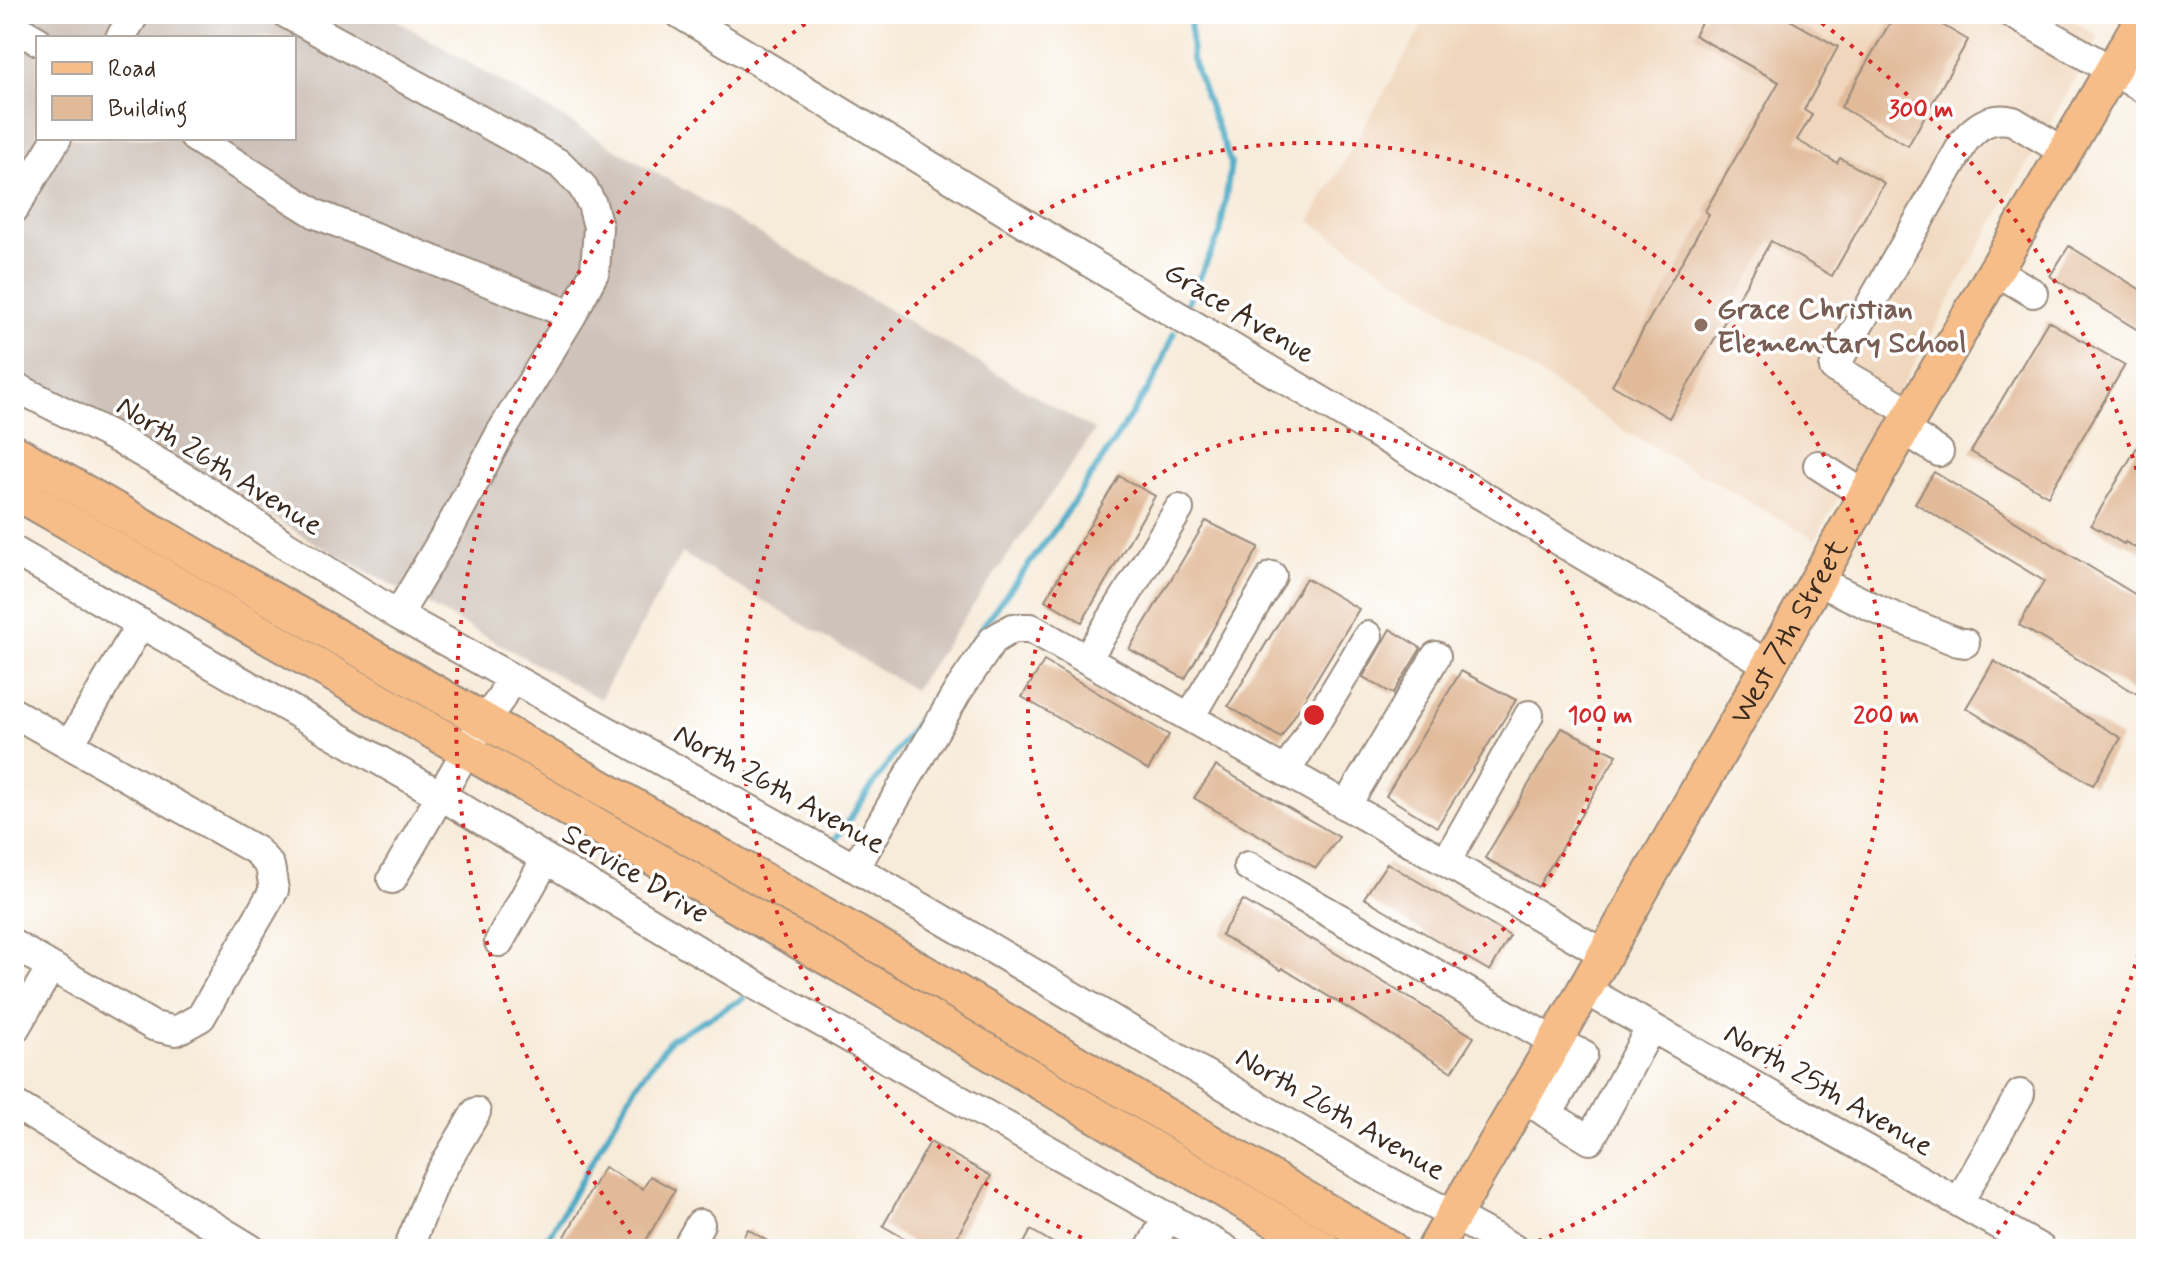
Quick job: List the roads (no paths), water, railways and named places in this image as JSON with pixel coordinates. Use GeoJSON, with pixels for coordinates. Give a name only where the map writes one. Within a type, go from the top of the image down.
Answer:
{"type":"FeatureCollection","features":[{"type":"Feature","properties":{"kind":"main road","name":"West 7th Street"},"geometry":{"type":"LineString","coordinates":[[1434,1249],[1453,1215],[1536,1106],[1569,1048],[1584,989],[1816,580],[2145,14]]}},
{"type":"Feature","properties":{"kind":"main road"},"geometry":{"type":"LineString","coordinates":[[14,452],[891,953],[1388,1247]]}},
{"type":"Feature","properties":{"kind":"main road"},"geometry":{"type":"LineString","coordinates":[[14,491],[868,981],[1324,1249]]}},
{"type":"Feature","properties":{"kind":"street"},"geometry":{"type":"LineString","coordinates":[[121,36],[135,14]]}},
{"type":"Feature","properties":{"kind":"street"},"geometry":{"type":"LineString","coordinates":[[287,14],[560,164],[582,186],[592,204],[598,227],[595,271],[398,615]]}},
{"type":"Feature","properties":{"kind":"street","name":"Grace Avenue"},"geometry":{"type":"LineString","coordinates":[[680,14],[1178,316],[1769,665]]}},
{"type":"Feature","properties":{"kind":"street"},"geometry":{"type":"LineString","coordinates":[[2013,14],[2146,90]]}},
{"type":"Feature","properties":{"kind":"street"},"geometry":{"type":"LineString","coordinates":[[14,27],[36,40]]}},
{"type":"Feature","properties":{"kind":"street"},"geometry":{"type":"LineString","coordinates":[[1939,452],[1908,421],[1834,368],[1965,140],[1983,124],[2006,120],[2013,121],[2063,151]]}},
{"type":"Feature","properties":{"kind":"street"},"geometry":{"type":"LineString","coordinates":[[14,209],[56,140]]}},
{"type":"Feature","properties":{"kind":"street"},"geometry":{"type":"LineString","coordinates":[[198,140],[316,214],[572,315]]}},
{"type":"Feature","properties":{"kind":"street"},"geometry":{"type":"LineString","coordinates":[[1996,271],[2033,293]]}},
{"type":"Feature","properties":{"kind":"street","name":"North 26th Avenue"},"geometry":{"type":"LineString","coordinates":[[14,386],[118,439],[204,489],[284,544],[398,615],[855,868],[1359,1165],[1514,1249]]}},
{"type":"Feature","properties":{"kind":"street"},"geometry":{"type":"LineString","coordinates":[[1818,465],[1865,495]]}},
{"type":"Feature","properties":{"kind":"street"},"geometry":{"type":"LineString","coordinates":[[1087,659],[1179,509]]}},
{"type":"Feature","properties":{"kind":"street","name":"Service Drive"},"geometry":{"type":"LineString","coordinates":[[14,551],[440,795],[757,986],[1225,1249]]}},
{"type":"Feature","properties":{"kind":"street"},"geometry":{"type":"LineString","coordinates":[[1190,717],[1272,576]]}},
{"type":"Feature","properties":{"kind":"street"},"geometry":{"type":"LineString","coordinates":[[1816,580],[1885,613],[1965,643]]}},
{"type":"Feature","properties":{"kind":"street"},"geometry":{"type":"LineString","coordinates":[[70,744],[141,623]]}},
{"type":"Feature","properties":{"kind":"street"},"geometry":{"type":"LineString","coordinates":[[855,868],[958,691],[993,640],[1013,628],[1031,628],[1604,954]]}},
{"type":"Feature","properties":{"kind":"street"},"geometry":{"type":"LineString","coordinates":[[1286,772],[1368,636]]}},
{"type":"Feature","properties":{"kind":"street"},"geometry":{"type":"LineString","coordinates":[[1346,806],[1436,656]]}},
{"type":"Feature","properties":{"kind":"street"},"geometry":{"type":"LineString","coordinates":[[392,879],[511,678]]}},
{"type":"Feature","properties":{"kind":"street"},"geometry":{"type":"LineString","coordinates":[[14,713],[257,851],[270,866],[274,890],[201,1017],[176,1031],[153,1026],[14,945]]}},
{"type":"Feature","properties":{"kind":"street"},"geometry":{"type":"LineString","coordinates":[[1446,862],[1529,715]]}},
{"type":"Feature","properties":{"kind":"street"},"geometry":{"type":"LineString","coordinates":[[499,942],[546,859]]}},
{"type":"Feature","properties":{"kind":"street"},"geometry":{"type":"LineString","coordinates":[[1248,866],[1624,1077]]}},
{"type":"Feature","properties":{"kind":"street"},"geometry":{"type":"LineString","coordinates":[[14,1030],[51,967]]}},
{"type":"Feature","properties":{"kind":"street","name":"North 25th Avenue"},"geometry":{"type":"LineString","coordinates":[[1584,989],[2041,1249]]}},
{"type":"Feature","properties":{"kind":"street"},"geometry":{"type":"LineString","coordinates":[[1536,1106],[1590,1140],[1651,1027]]}},
{"type":"Feature","properties":{"kind":"street"},"geometry":{"type":"LineString","coordinates":[[1959,1202],[2020,1094]]}},
{"type":"Feature","properties":{"kind":"street"},"geometry":{"type":"LineString","coordinates":[[14,1104],[250,1249]]}},
{"type":"Feature","properties":{"kind":"street"},"geometry":{"type":"LineString","coordinates":[[408,1249],[435,1181],[476,1112]]}},
{"type":"Feature","properties":{"kind":"street"},"geometry":{"type":"LineString","coordinates":[[1150,1249],[1168,1216]]}},
{"type":"Feature","properties":{"kind":"street"},"geometry":{"type":"LineString","coordinates":[[686,1249],[700,1224]]}},
{"type":"Feature","properties":{"kind":"waterway"},"geometry":{"type":"LineString","coordinates":[[1187,303],[1220,234],[1231,164],[1192,59],[1190,14]]}},
{"type":"Feature","properties":{"kind":"waterway"},"geometry":{"type":"LineString","coordinates":[[835,840],[1107,452],[1155,378],[1174,333]]}},
{"type":"Feature","properties":{"kind":"waterway"},"geometry":{"type":"LineString","coordinates":[[541,1249],[637,1084],[671,1039],[744,998]]}},
{"type":"Feature","properties":{"kind":"place","name":"Grace Christian Elementary School"},"geometry":{"type":"Point","coordinates":[1701,325]}}]}
